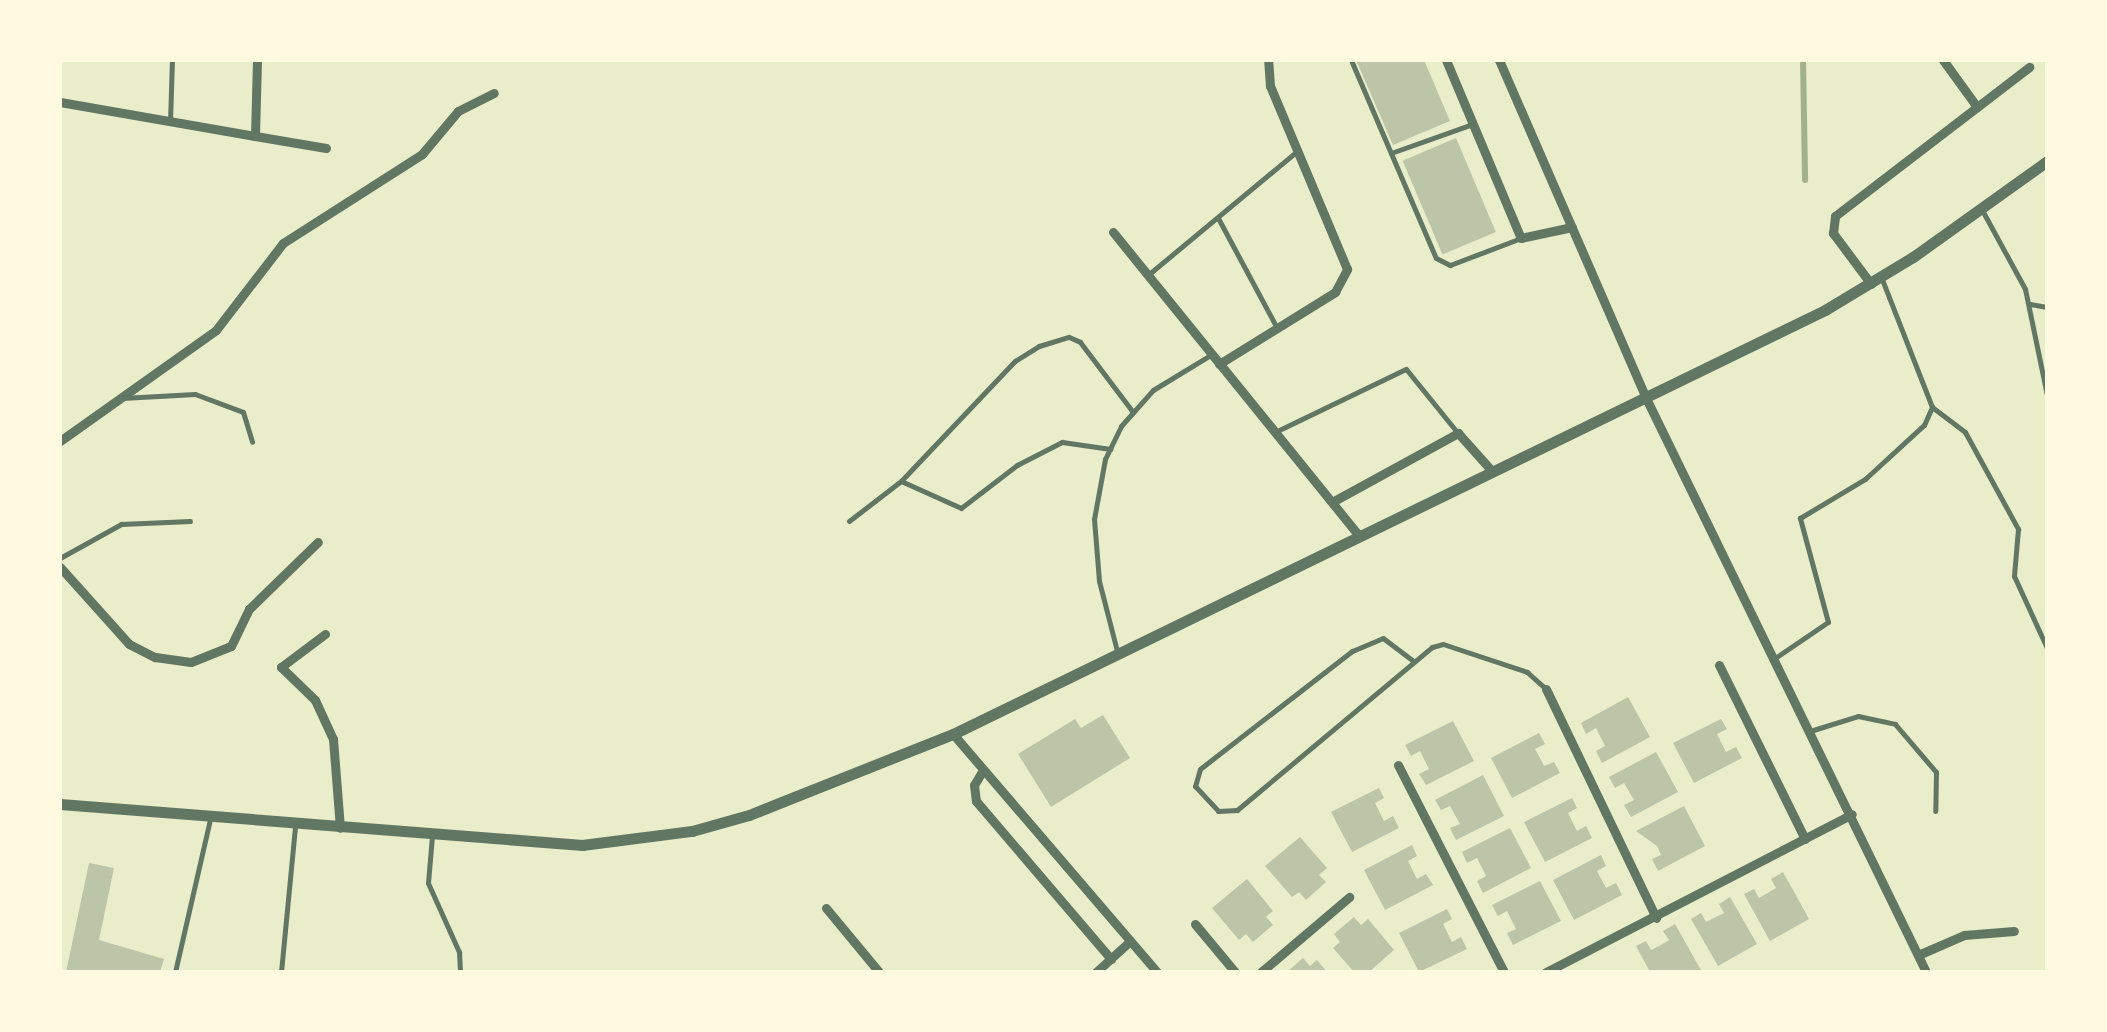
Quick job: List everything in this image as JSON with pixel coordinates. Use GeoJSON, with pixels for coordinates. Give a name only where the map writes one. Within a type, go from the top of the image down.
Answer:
{"type":"FeatureCollection","features":[{"type":"Feature","properties":{"kind":"street"},"geometry":{"type":"LineString","coordinates":[[255,136],[257,60]]}},
{"type":"Feature","properties":{"kind":"street"},"geometry":{"type":"LineString","coordinates":[[1220,364],[1335,292],[1347,269],[1270,86],[1268,60]]}},
{"type":"Feature","properties":{"kind":"street"},"geometry":{"type":"LineString","coordinates":[[1446,60],[1521,238],[1572,227]]}},
{"type":"Feature","properties":{"kind":"street"},"geometry":{"type":"LineString","coordinates":[[1499,60],[1644,394],[1926,972]]}},
{"type":"Feature","properties":{"kind":"street"},"geometry":{"type":"LineString","coordinates":[[1943,60],[1978,107]]}},
{"type":"Feature","properties":{"kind":"street"},"geometry":{"type":"LineString","coordinates":[[1876,280],[1833,233],[1835,216],[2029,66]]}},
{"type":"Feature","properties":{"kind":"street"},"geometry":{"type":"LineString","coordinates":[[60,441],[216,330],[284,242],[422,154],[458,111],[494,93]]}},
{"type":"Feature","properties":{"kind":"street"},"geometry":{"type":"LineString","coordinates":[[60,102],[326,148]]}},
{"type":"Feature","properties":{"kind":"street"},"geometry":{"type":"LineString","coordinates":[[60,804],[340,830],[582,845],[692,831],[952,734],[1360,536],[1876,280],[1982,210],[2047,161]]}},
{"type":"Feature","properties":{"kind":"street"},"geometry":{"type":"LineString","coordinates":[[1113,232],[1360,536]]}},
{"type":"Feature","properties":{"kind":"street"},"geometry":{"type":"LineString","coordinates":[[1332,502],[1458,433],[1490,470]]}},
{"type":"Feature","properties":{"kind":"street"},"geometry":{"type":"LineString","coordinates":[[60,567],[129,644],[155,657],[191,662],[230,646],[249,609],[318,542]]}},
{"type":"Feature","properties":{"kind":"street"},"geometry":{"type":"LineString","coordinates":[[326,634],[281,667],[315,700],[333,739],[340,830]]}},
{"type":"Feature","properties":{"kind":"street"},"geometry":{"type":"LineString","coordinates":[[1718,665],[1805,839]]}},
{"type":"Feature","properties":{"kind":"street"},"geometry":{"type":"LineString","coordinates":[[1546,689],[1656,918]]}},
{"type":"Feature","properties":{"kind":"street"},"geometry":{"type":"LineString","coordinates":[[952,734],[1156,972]]}},
{"type":"Feature","properties":{"kind":"street"},"geometry":{"type":"LineString","coordinates":[[1398,765],[1504,972]]}},
{"type":"Feature","properties":{"kind":"street"},"geometry":{"type":"LineString","coordinates":[[983,770],[974,785],[976,800],[1111,959]]}},
{"type":"Feature","properties":{"kind":"street"},"geometry":{"type":"LineString","coordinates":[[1546,972],[1852,814]]}},
{"type":"Feature","properties":{"kind":"street"},"geometry":{"type":"LineString","coordinates":[[1262,972],[1349,897]]}},
{"type":"Feature","properties":{"kind":"street"},"geometry":{"type":"LineString","coordinates":[[826,908],[879,972]]}},
{"type":"Feature","properties":{"kind":"street"},"geometry":{"type":"LineString","coordinates":[[1195,924],[1235,972]]}},
{"type":"Feature","properties":{"kind":"street"},"geometry":{"type":"LineString","coordinates":[[1918,956],[1964,935],[2014,931]]}},
{"type":"Feature","properties":{"kind":"street"},"geometry":{"type":"LineString","coordinates":[[1101,970],[1130,942]]}},
{"type":"Feature","properties":{"kind":"lane"},"geometry":{"type":"LineString","coordinates":[[170,122],[172,60]]}},
{"type":"Feature","properties":{"kind":"lane"},"geometry":{"type":"LineString","coordinates":[[1351,60],[1443,264],[1521,238]]}},
{"type":"Feature","properties":{"kind":"lane"},"geometry":{"type":"LineString","coordinates":[[1391,153],[1474,124]]}},
{"type":"Feature","properties":{"kind":"lane"},"geometry":{"type":"LineString","coordinates":[[1148,275],[1297,151]]}},
{"type":"Feature","properties":{"kind":"lane"},"geometry":{"type":"LineString","coordinates":[[1982,210],[2030,304],[2047,395]]}},
{"type":"Feature","properties":{"kind":"lane"},"geometry":{"type":"LineString","coordinates":[[1218,218],[1278,328]]}},
{"type":"Feature","properties":{"kind":"lane"},"geometry":{"type":"LineString","coordinates":[[1876,280],[1932,406],[1965,432],[2018,529],[2014,576],[2047,648]]}},
{"type":"Feature","properties":{"kind":"lane"},"geometry":{"type":"LineString","coordinates":[[2030,304],[2047,307]]}},
{"type":"Feature","properties":{"kind":"lane"},"geometry":{"type":"LineString","coordinates":[[849,521],[901,481],[1015,361],[1069,337],[1095,358],[1134,412]]}},
{"type":"Feature","properties":{"kind":"lane"},"geometry":{"type":"LineString","coordinates":[[1118,654],[1099,581],[1094,519],[1110,448],[1153,390],[1212,354]]}},
{"type":"Feature","properties":{"kind":"lane"},"geometry":{"type":"LineString","coordinates":[[1275,432],[1406,369],[1458,433]]}},
{"type":"Feature","properties":{"kind":"lane"},"geometry":{"type":"LineString","coordinates":[[119,398],[196,394],[229,412],[243,412],[252,442]]}},
{"type":"Feature","properties":{"kind":"lane"},"geometry":{"type":"LineString","coordinates":[[1775,658],[1828,622],[1800,518],[1865,479],[1917,433],[1932,406]]}},
{"type":"Feature","properties":{"kind":"lane"},"geometry":{"type":"LineString","coordinates":[[901,481],[961,508],[1017,465],[1062,442],[1110,448]]}},
{"type":"Feature","properties":{"kind":"lane"},"geometry":{"type":"LineString","coordinates":[[60,558],[121,524],[190,520]]}},
{"type":"Feature","properties":{"kind":"lane"},"geometry":{"type":"LineString","coordinates":[[1412,660],[1383,638],[1352,651],[1200,769],[1195,786],[1218,811],[1237,810],[1412,660],[1442,644],[1527,672],[1546,689]]}},
{"type":"Feature","properties":{"kind":"lane"},"geometry":{"type":"LineString","coordinates":[[1810,730],[1858,716],[1895,724],[1936,772],[1935,810]]}},
{"type":"Feature","properties":{"kind":"lane"},"geometry":{"type":"LineString","coordinates":[[174,972],[210,819]]}},
{"type":"Feature","properties":{"kind":"lane"},"geometry":{"type":"LineString","coordinates":[[281,972],[295,826]]}},
{"type":"Feature","properties":{"kind":"lane"},"geometry":{"type":"LineString","coordinates":[[432,836],[428,883],[459,952],[460,972]]}},
{"type":"Feature","properties":{"kind":"building"},"geometry":{"type":"Polygon","coordinates":[[[1356,60],[1424,60],[1450,121],[1393,145],[1356,60]]]}},
{"type":"Feature","properties":{"kind":"building"},"geometry":{"type":"Polygon","coordinates":[[[1456,138],[1496,232],[1442,255],[1403,161],[1456,138]]]}},
{"type":"Feature","properties":{"kind":"building"},"geometry":{"type":"Polygon","coordinates":[[[1628,697],[1650,737],[1602,763],[1596,751],[1605,746],[1596,728],[1586,734],[1581,723],[1628,697]]]}},
{"type":"Feature","properties":{"kind":"building"},"geometry":{"type":"Polygon","coordinates":[[[1103,715],[1130,758],[1051,807],[1018,754],[1075,719],[1081,728],[1103,715]]]}},
{"type":"Feature","properties":{"kind":"building"},"geometry":{"type":"Polygon","coordinates":[[[1721,719],[1727,729],[1717,734],[1726,752],[1736,747],[1742,758],[1694,783],[1673,743],[1721,719]]]}},
{"type":"Feature","properties":{"kind":"building"},"geometry":{"type":"Polygon","coordinates":[[[1453,721],[1474,761],[1426,785],[1419,774],[1429,769],[1420,751],[1411,756],[1405,745],[1453,721]]]}},
{"type":"Feature","properties":{"kind":"building"},"geometry":{"type":"Polygon","coordinates":[[[1539,733],[1545,744],[1535,749],[1544,766],[1554,762],[1560,773],[1512,798],[1491,758],[1539,733]]]}},
{"type":"Feature","properties":{"kind":"building"},"geometry":{"type":"Polygon","coordinates":[[[1656,752],[1678,792],[1631,817],[1624,805],[1634,800],[1624,783],[1615,788],[1609,777],[1656,752]]]}},
{"type":"Feature","properties":{"kind":"building"},"geometry":{"type":"Polygon","coordinates":[[[1483,775],[1504,816],[1456,840],[1450,828],[1460,824],[1450,806],[1441,810],[1435,800],[1483,775]]]}},
{"type":"Feature","properties":{"kind":"building"},"geometry":{"type":"Polygon","coordinates":[[[1379,788],[1384,798],[1375,803],[1384,821],[1393,816],[1399,828],[1352,852],[1331,812],[1379,788]]]}},
{"type":"Feature","properties":{"kind":"building"},"geometry":{"type":"Polygon","coordinates":[[[1572,798],[1577,808],[1568,813],[1577,831],[1586,826],[1592,838],[1545,862],[1524,822],[1572,798]]]}},
{"type":"Feature","properties":{"kind":"building"},"geometry":{"type":"Polygon","coordinates":[[[1684,806],[1705,846],[1658,871],[1652,859],[1661,855],[1657,846],[1636,831],[1684,806]]]}},
{"type":"Feature","properties":{"kind":"building"},"geometry":{"type":"Polygon","coordinates":[[[1510,828],[1531,868],[1483,893],[1477,881],[1486,876],[1477,858],[1467,863],[1462,852],[1510,828]]]}},
{"type":"Feature","properties":{"kind":"building"},"geometry":{"type":"Polygon","coordinates":[[[1300,837],[1327,868],[1319,875],[1326,882],[1306,900],[1299,892],[1292,897],[1265,866],[1300,837]]]}},
{"type":"Feature","properties":{"kind":"building"},"geometry":{"type":"Polygon","coordinates":[[[1412,845],[1417,856],[1408,861],[1417,879],[1426,874],[1433,885],[1385,910],[1364,870],[1412,845]]]}},
{"type":"Feature","properties":{"kind":"building"},"geometry":{"type":"Polygon","coordinates":[[[1601,855],[1606,866],[1597,871],[1606,888],[1616,883],[1622,895],[1574,920],[1553,880],[1601,855]]]}},
{"type":"Feature","properties":{"kind":"building"},"geometry":{"type":"Polygon","coordinates":[[[89,863],[114,868],[99,940],[164,959],[160,972],[66,972],[89,863]]]}},
{"type":"Feature","properties":{"kind":"building"},"geometry":{"type":"Polygon","coordinates":[[[1783,872],[1809,919],[1770,941],[1744,894],[1754,889],[1759,898],[1776,888],[1771,879],[1783,872]]]}},
{"type":"Feature","properties":{"kind":"building"},"geometry":{"type":"Polygon","coordinates":[[[1247,879],[1273,911],[1266,917],[1273,925],[1253,942],[1246,934],[1239,940],[1212,908],[1247,879]]]}},
{"type":"Feature","properties":{"kind":"building"},"geometry":{"type":"Polygon","coordinates":[[[1540,881],[1561,921],[1513,945],[1507,933],[1516,929],[1507,911],[1498,916],[1492,905],[1540,881]]]}},
{"type":"Feature","properties":{"kind":"building"},"geometry":{"type":"Polygon","coordinates":[[[1730,897],[1757,944],[1718,966],[1691,919],[1701,913],[1706,922],[1724,913],[1719,904],[1730,897]]]}},
{"type":"Feature","properties":{"kind":"building"},"geometry":{"type":"Polygon","coordinates":[[[1447,909],[1452,919],[1443,924],[1452,942],[1461,937],[1467,949],[1419,972],[1399,933],[1447,909]]]}},
{"type":"Feature","properties":{"kind":"building"},"geometry":{"type":"Polygon","coordinates":[[[1354,917],[1361,925],[1368,919],[1394,950],[1369,972],[1354,972],[1333,948],[1340,942],[1334,934],[1354,917]]]}},
{"type":"Feature","properties":{"kind":"building"},"geometry":{"type":"Polygon","coordinates":[[[1675,924],[1702,972],[1650,972],[1636,946],[1646,941],[1651,950],[1661,945],[1669,940],[1663,931],[1675,924]]]}},
{"type":"Feature","properties":{"kind":"building"},"geometry":{"type":"Polygon","coordinates":[[[1303,958],[1310,966],[1317,960],[1327,972],[1287,972],[1303,958]]]}},
{"type":"Feature","properties":{"kind":"waterway"},"geometry":{"type":"LineString","coordinates":[[1803,60],[1805,180]]}}]}
